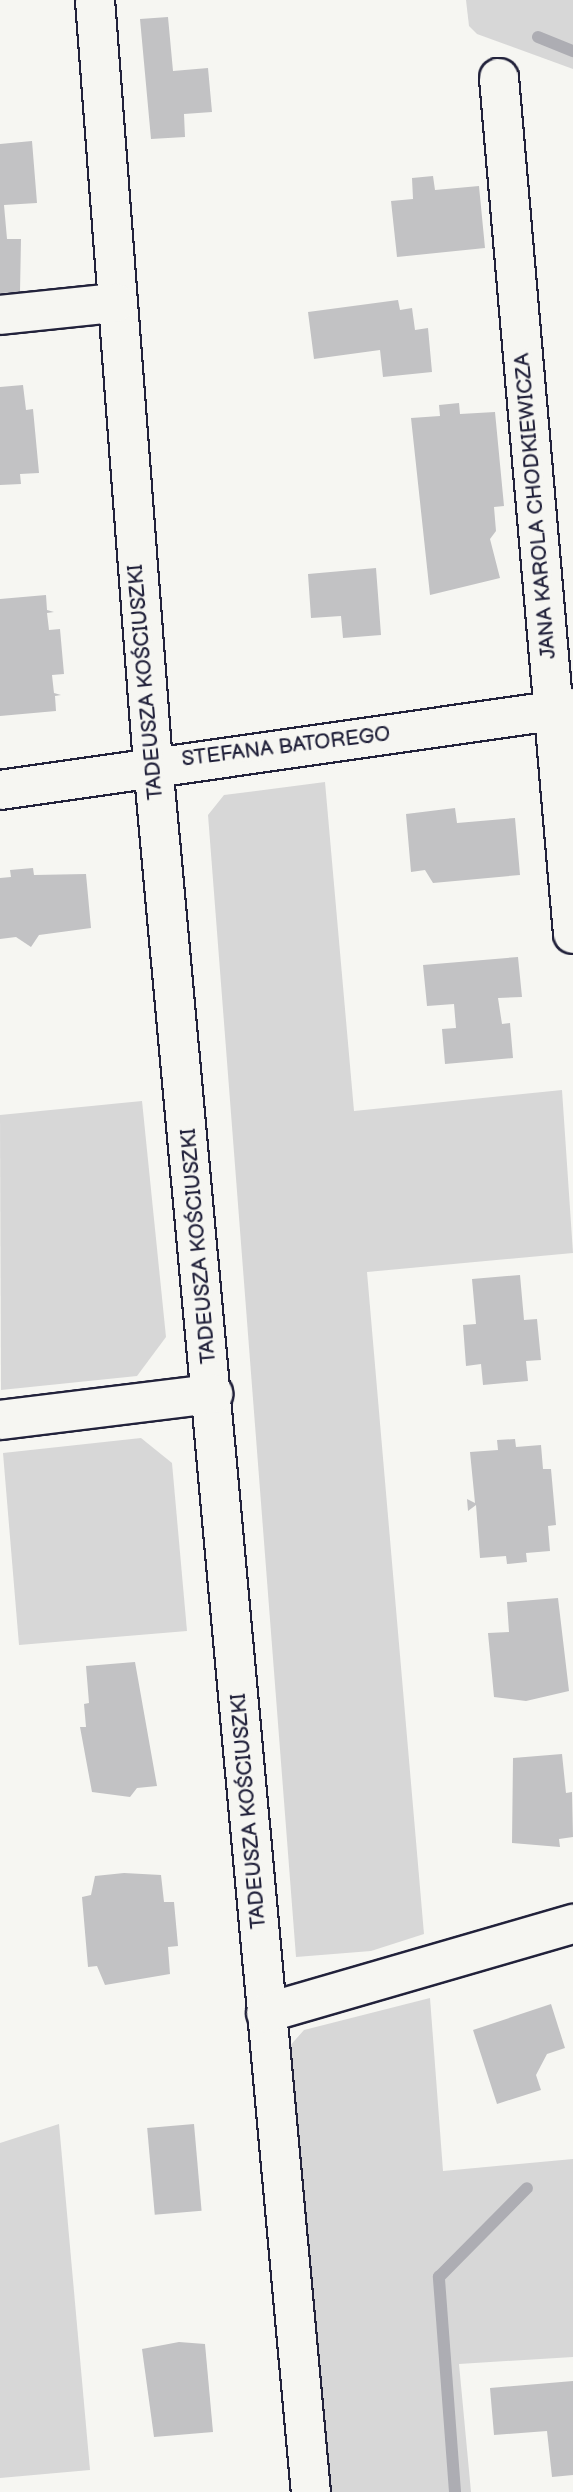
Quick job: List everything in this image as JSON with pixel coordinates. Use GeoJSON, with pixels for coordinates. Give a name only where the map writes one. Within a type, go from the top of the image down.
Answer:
{"type":"FeatureCollection","features":[{"type":"Feature","properties":{"kind":"street","name":"TADEUSZA KOŚCIUSZKI"},"geometry":{"type":"LineString","coordinates":[[94,0],[115,303],[153,764],[213,1394],[266,2013],[311,2492]]}},
{"type":"Feature","properties":{"kind":"street","name":"JANA KAROLA CHODKIEWICZA"},"geometry":{"type":"LineString","coordinates":[[499,78],[563,710],[573,933]]}},
{"type":"Feature","properties":{"kind":"street"},"geometry":{"type":"LineString","coordinates":[[0,315],[115,303]]}},
{"type":"Feature","properties":{"kind":"street","name":"STEFANA BATOREGO"},"geometry":{"type":"LineString","coordinates":[[0,790],[153,764],[563,710]]}},
{"type":"Feature","properties":{"kind":"street"},"geometry":{"type":"LineString","coordinates":[[0,1420],[213,1394]]}},
{"type":"Feature","properties":{"kind":"street"},"geometry":{"type":"LineString","coordinates":[[266,2013],[573,1924]]}},
{"type":"Feature","properties":{"kind":"shaded area"},"geometry":{"type":"Polygon","coordinates":[[[466,0],[573,0],[573,69],[477,34],[469,26],[466,0]]]}},
{"type":"Feature","properties":{"kind":"shaded area"},"geometry":{"type":"Polygon","coordinates":[[[325,782],[354,1111],[562,1090],[573,1253],[367,1272],[424,1934],[371,1951],[296,1957],[208,815],[224,795],[325,782]]]}},
{"type":"Feature","properties":{"kind":"shaded area"},"geometry":{"type":"Polygon","coordinates":[[[142,1101],[166,1337],[137,1376],[1,1390],[0,1115],[142,1101]]]}},
{"type":"Feature","properties":{"kind":"shaded area"},"geometry":{"type":"Polygon","coordinates":[[[141,1438],[172,1463],[187,1631],[19,1645],[3,1453],[141,1438]]]}},
{"type":"Feature","properties":{"kind":"shaded area"},"geometry":{"type":"Polygon","coordinates":[[[430,1998],[443,2171],[573,2159],[573,2357],[459,2364],[471,2492],[329,2492],[288,2048],[304,2030],[430,1998]]]}},
{"type":"Feature","properties":{"kind":"shaded area"},"geometry":{"type":"Polygon","coordinates":[[[59,2124],[90,2470],[0,2478],[0,2143],[59,2124]]]}},
{"type":"Feature","properties":{"kind":"building"},"geometry":{"type":"Polygon","coordinates":[[[168,17],[173,71],[208,68],[212,112],[184,114],[185,137],[151,139],[140,19],[168,17]]]}},
{"type":"Feature","properties":{"kind":"building"},"geometry":{"type":"Polygon","coordinates":[[[32,141],[37,203],[4,205],[7,239],[21,239],[20,292],[0,293],[0,144],[32,141]]]}},
{"type":"Feature","properties":{"kind":"building"},"geometry":{"type":"Polygon","coordinates":[[[433,176],[435,190],[479,186],[485,248],[397,257],[391,201],[413,199],[412,178],[433,176]]]}},
{"type":"Feature","properties":{"kind":"building"},"geometry":{"type":"Polygon","coordinates":[[[398,300],[400,310],[412,308],[415,330],[428,328],[432,372],[383,377],[380,350],[314,359],[308,312],[398,300]]]}},
{"type":"Feature","properties":{"kind":"building"},"geometry":{"type":"Polygon","coordinates":[[[23,385],[26,410],[33,409],[39,473],[20,474],[21,484],[0,485],[0,387],[23,385]]]}},
{"type":"Feature","properties":{"kind":"building"},"geometry":{"type":"Polygon","coordinates":[[[459,403],[460,414],[495,412],[504,506],[494,507],[496,531],[490,539],[500,578],[430,595],[411,418],[440,416],[439,405],[459,403]]]}},
{"type":"Feature","properties":{"kind":"building"},"geometry":{"type":"Polygon","coordinates":[[[376,568],[381,635],[343,638],[341,616],[311,618],[308,574],[376,568]]]}},
{"type":"Feature","properties":{"kind":"building"},"geometry":{"type":"Polygon","coordinates":[[[46,595],[47,610],[54,612],[47,613],[49,630],[60,629],[64,674],[52,675],[54,693],[61,695],[55,696],[56,711],[0,716],[0,599],[46,595]]]}},
{"type":"Feature","properties":{"kind":"building"},"geometry":{"type":"Polygon","coordinates":[[[455,808],[457,823],[515,818],[520,875],[433,883],[425,870],[411,872],[406,814],[455,808]]]}},
{"type":"Feature","properties":{"kind":"building"},"geometry":{"type":"Polygon","coordinates":[[[33,868],[34,875],[86,874],[91,928],[39,935],[31,947],[16,937],[0,939],[0,878],[11,877],[10,870],[33,868]]]}},
{"type":"Feature","properties":{"kind":"building"},"geometry":{"type":"Polygon","coordinates":[[[518,957],[522,997],[498,998],[502,1024],[510,1023],[513,1058],[445,1064],[442,1029],[456,1028],[454,1004],[427,1006],[423,965],[518,957]]]}},
{"type":"Feature","properties":{"kind":"building"},"geometry":{"type":"Polygon","coordinates":[[[520,1275],[524,1320],[537,1319],[541,1360],[526,1361],[528,1381],[483,1385],[481,1364],[466,1366],[463,1325],[476,1324],[472,1279],[520,1275]]]}},
{"type":"Feature","properties":{"kind":"building"},"geometry":{"type":"Polygon","coordinates":[[[515,1439],[516,1447],[541,1445],[543,1469],[551,1469],[556,1525],[548,1526],[550,1551],[526,1553],[527,1562],[507,1564],[506,1556],[480,1558],[476,1505],[468,1511],[467,1499],[475,1503],[470,1452],[498,1450],[497,1440],[515,1439]]]}},
{"type":"Feature","properties":{"kind":"building"},"geometry":{"type":"Polygon","coordinates":[[[558,1598],[569,1691],[526,1701],[494,1697],[488,1633],[509,1632],[507,1602],[558,1598]]]}},
{"type":"Feature","properties":{"kind":"building"},"geometry":{"type":"Polygon","coordinates":[[[135,1662],[157,1786],[137,1788],[130,1797],[92,1792],[80,1727],[86,1727],[84,1704],[89,1703],[86,1666],[135,1662]]]}},
{"type":"Feature","properties":{"kind":"building"},"geometry":{"type":"Polygon","coordinates":[[[562,1754],[566,1793],[572,1792],[573,1837],[559,1839],[560,1847],[512,1843],[513,1758],[562,1754]]]}},
{"type":"Feature","properties":{"kind":"building"},"geometry":{"type":"Polygon","coordinates":[[[124,1873],[161,1875],[164,1902],[174,1902],[178,1946],[168,1947],[170,1974],[105,1985],[97,1966],[88,1967],[82,1897],[91,1895],[95,1876],[124,1873]]]}},
{"type":"Feature","properties":{"kind":"building"},"geometry":{"type":"Polygon","coordinates":[[[551,2004],[565,2048],[547,2054],[536,2075],[541,2090],[497,2104],[473,2030],[551,2004]]]}},
{"type":"Feature","properties":{"kind":"building"},"geometry":{"type":"Polygon","coordinates":[[[194,2124],[202,2211],[155,2215],[147,2128],[194,2124]]]}},
{"type":"Feature","properties":{"kind":"building"},"geometry":{"type":"Polygon","coordinates":[[[179,2342],[205,2344],[213,2432],[154,2437],[142,2349],[179,2342]]]}},
{"type":"Feature","properties":{"kind":"building"},"geometry":{"type":"Polygon","coordinates":[[[573,2381],[573,2475],[552,2477],[547,2431],[494,2435],[490,2388],[573,2381]]]}},
{"type":"Feature","properties":{"kind":"waterway"},"geometry":{"type":"LineString","coordinates":[[538,37],[573,51]]}},
{"type":"Feature","properties":{"kind":"waterway"},"geometry":{"type":"LineString","coordinates":[[455,2492],[439,2277],[527,2188]]}}]}
